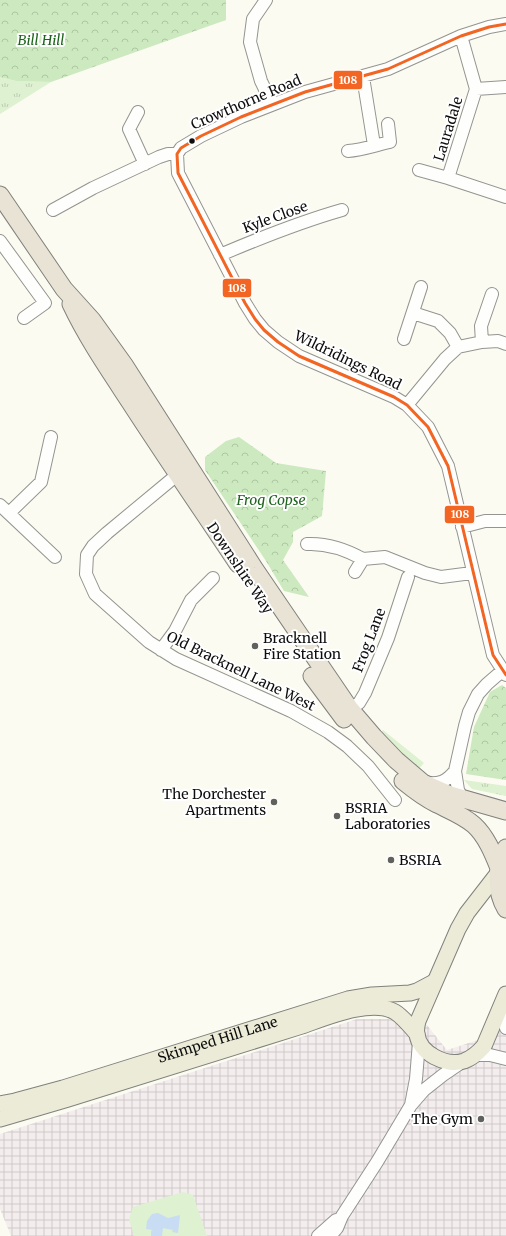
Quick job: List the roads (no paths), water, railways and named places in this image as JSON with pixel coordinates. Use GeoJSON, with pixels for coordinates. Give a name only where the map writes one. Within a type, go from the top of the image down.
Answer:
{"type":"FeatureCollection","features":[{"type":"Feature","properties":{"kind":"highway","name":"Downshire Way"},"geometry":{"type":"LineString","coordinates":[[0,195],[64,289],[92,320],[125,366],[183,470],[301,659],[328,699],[344,720],[379,759],[411,788],[422,796],[459,815],[474,825],[486,842],[498,870]]}},
{"type":"Feature","properties":{"kind":"highway","name":"Downshire Way"},"geometry":{"type":"LineString","coordinates":[[183,470],[266,586],[350,709],[380,743],[423,783],[463,800],[506,811]]}},
{"type":"Feature","properties":{"kind":"highway"},"geometry":{"type":"LineString","coordinates":[[506,848],[498,870],[498,884],[501,899],[506,909]]}},
{"type":"Feature","properties":{"kind":"main road"},"geometry":{"type":"LineString","coordinates":[[418,1038],[418,1021],[458,929],[467,913],[498,870]]}},
{"type":"Feature","properties":{"kind":"main road","name":"Skimped Hill Lane"},"geometry":{"type":"LineString","coordinates":[[0,1104],[63,1088],[348,999],[372,995],[410,993],[434,982]]}},
{"type":"Feature","properties":{"kind":"main road"},"geometry":{"type":"LineString","coordinates":[[468,1059],[479,1052],[487,1040],[504,998]]}},
{"type":"Feature","properties":{"kind":"main road","name":"Skimped Hill Lane"},"geometry":{"type":"LineString","coordinates":[[0,1119],[288,1031],[338,1014],[359,1009],[380,1007],[390,1010],[401,1017],[410,1026],[428,1052],[437,1058],[449,1062],[468,1059]]}},
{"type":"Feature","properties":{"kind":"street"},"geometry":{"type":"LineString","coordinates":[[266,0],[253,19],[250,42],[261,81],[272,104]]}},
{"type":"Feature","properties":{"kind":"street","name":"Crowthorne Road"},"geometry":{"type":"LineString","coordinates":[[53,210],[93,188],[145,164],[168,154],[177,154],[181,148],[201,136],[272,104],[305,92],[388,69],[461,36],[489,27],[506,24]]}},
{"type":"Feature","properties":{"kind":"street","name":"Lauradale"},"geometry":{"type":"LineString","coordinates":[[448,178],[476,89],[461,36]]}},
{"type":"Feature","properties":{"kind":"street"},"geometry":{"type":"LineString","coordinates":[[363,77],[374,145]]}},
{"type":"Feature","properties":{"kind":"street","name":"Lauradale"},"geometry":{"type":"LineString","coordinates":[[476,89],[506,87]]}},
{"type":"Feature","properties":{"kind":"street"},"geometry":{"type":"LineString","coordinates":[[138,112],[129,129],[145,164]]}},
{"type":"Feature","properties":{"kind":"street"},"geometry":{"type":"LineString","coordinates":[[348,151],[390,142],[388,124]]}},
{"type":"Feature","properties":{"kind":"street","name":"Wildridings Road"},"geometry":{"type":"LineString","coordinates":[[177,154],[178,172],[245,303],[264,330],[278,342],[299,356],[394,397],[407,406],[428,427],[448,466],[472,573],[493,655],[504,673],[487,684],[474,701],[469,712],[463,731],[455,771],[458,790],[463,800]]}},
{"type":"Feature","properties":{"kind":"street","name":"Lauradale"},"geometry":{"type":"LineString","coordinates":[[419,170],[506,196]]}},
{"type":"Feature","properties":{"kind":"street","name":"Kyle Close"},"geometry":{"type":"LineString","coordinates":[[220,255],[307,220],[342,210]]}},
{"type":"Feature","properties":{"kind":"street"},"geometry":{"type":"LineString","coordinates":[[0,241],[44,302],[24,318]]}},
{"type":"Feature","properties":{"kind":"street"},"geometry":{"type":"LineString","coordinates":[[404,339],[421,287]]}},
{"type":"Feature","properties":{"kind":"street"},"geometry":{"type":"LineString","coordinates":[[482,342],[481,326],[492,294]]}},
{"type":"Feature","properties":{"kind":"street"},"geometry":{"type":"LineString","coordinates":[[412,313],[438,321],[450,333],[458,347]]}},
{"type":"Feature","properties":{"kind":"street"},"geometry":{"type":"LineString","coordinates":[[407,406],[445,359],[458,347],[482,342],[498,341],[506,344]]}},
{"type":"Feature","properties":{"kind":"street"},"geometry":{"type":"LineString","coordinates":[[9,514],[41,482],[51,437]]}},
{"type":"Feature","properties":{"kind":"street","name":"Old Bracknell Lane West"},"geometry":{"type":"LineString","coordinates":[[183,470],[93,546],[87,555],[86,574],[95,594],[149,642],[176,659],[291,711],[328,732],[347,746],[368,766],[395,800]]}},
{"type":"Feature","properties":{"kind":"street"},"geometry":{"type":"LineString","coordinates":[[0,505],[55,557]]}},
{"type":"Feature","properties":{"kind":"street"},"geometry":{"type":"LineString","coordinates":[[462,527],[485,521],[506,521]]}},
{"type":"Feature","properties":{"kind":"street"},"geometry":{"type":"LineString","coordinates":[[307,544],[328,545],[347,550],[363,559],[385,557],[425,573],[442,577],[472,573]]}},
{"type":"Feature","properties":{"kind":"street"},"geometry":{"type":"LineString","coordinates":[[355,572],[363,559]]}},
{"type":"Feature","properties":{"kind":"street","name":"Frog Lane"},"geometry":{"type":"LineString","coordinates":[[350,709],[359,704],[365,693],[388,638],[408,577]]}},
{"type":"Feature","properties":{"kind":"street"},"geometry":{"type":"LineString","coordinates":[[161,650],[175,631],[191,600],[213,578]]}},
{"type":"Feature","properties":{"kind":"street"},"geometry":{"type":"LineString","coordinates":[[423,783],[436,784],[442,782],[449,778],[455,771]]}},
{"type":"Feature","properties":{"kind":"street"},"geometry":{"type":"LineString","coordinates":[[504,998],[506,1028]]}},
{"type":"Feature","properties":{"kind":"street"},"geometry":{"type":"LineString","coordinates":[[411,1105],[416,1078],[418,1038]]}},
{"type":"Feature","properties":{"kind":"street"},"geometry":{"type":"LineString","coordinates":[[330,1236],[337,1228],[342,1216],[377,1162],[411,1105],[424,1090],[443,1075],[468,1059],[490,1055],[506,1059]]}},
{"type":"Feature","properties":{"kind":"street"},"geometry":{"type":"LineString","coordinates":[[318,1236],[342,1216]]}},
{"type":"Feature","properties":{"kind":"water"},"geometry":{"type":"Polygon","coordinates":[[[158,1213],[168,1218],[180,1215],[178,1233],[172,1232],[173,1230],[163,1228],[162,1236],[151,1236],[151,1231],[153,1230],[146,1229],[147,1221],[152,1214],[158,1213]]]}},
{"type":"Feature","properties":{"kind":"place","name":"Bracknell Fire Station"},"geometry":{"type":"Point","coordinates":[255,646]}},
{"type":"Feature","properties":{"kind":"place","name":"The Dorchester Apartments"},"geometry":{"type":"Point","coordinates":[274,802]}},
{"type":"Feature","properties":{"kind":"place","name":"BSRIA Laboratories"},"geometry":{"type":"Point","coordinates":[337,816]}},
{"type":"Feature","properties":{"kind":"place","name":"BSRIA"},"geometry":{"type":"Point","coordinates":[391,860]}},
{"type":"Feature","properties":{"kind":"place","name":"The Gym"},"geometry":{"type":"Point","coordinates":[481,1119]}},
{"type":"Feature","properties":{"kind":"park label","name":"Bill Hill"},"geometry":{"type":"Point","coordinates":[41,40]}},
{"type":"Feature","properties":{"kind":"park label","name":"Frog Copse"},"geometry":{"type":"Point","coordinates":[271,500]}}]}
